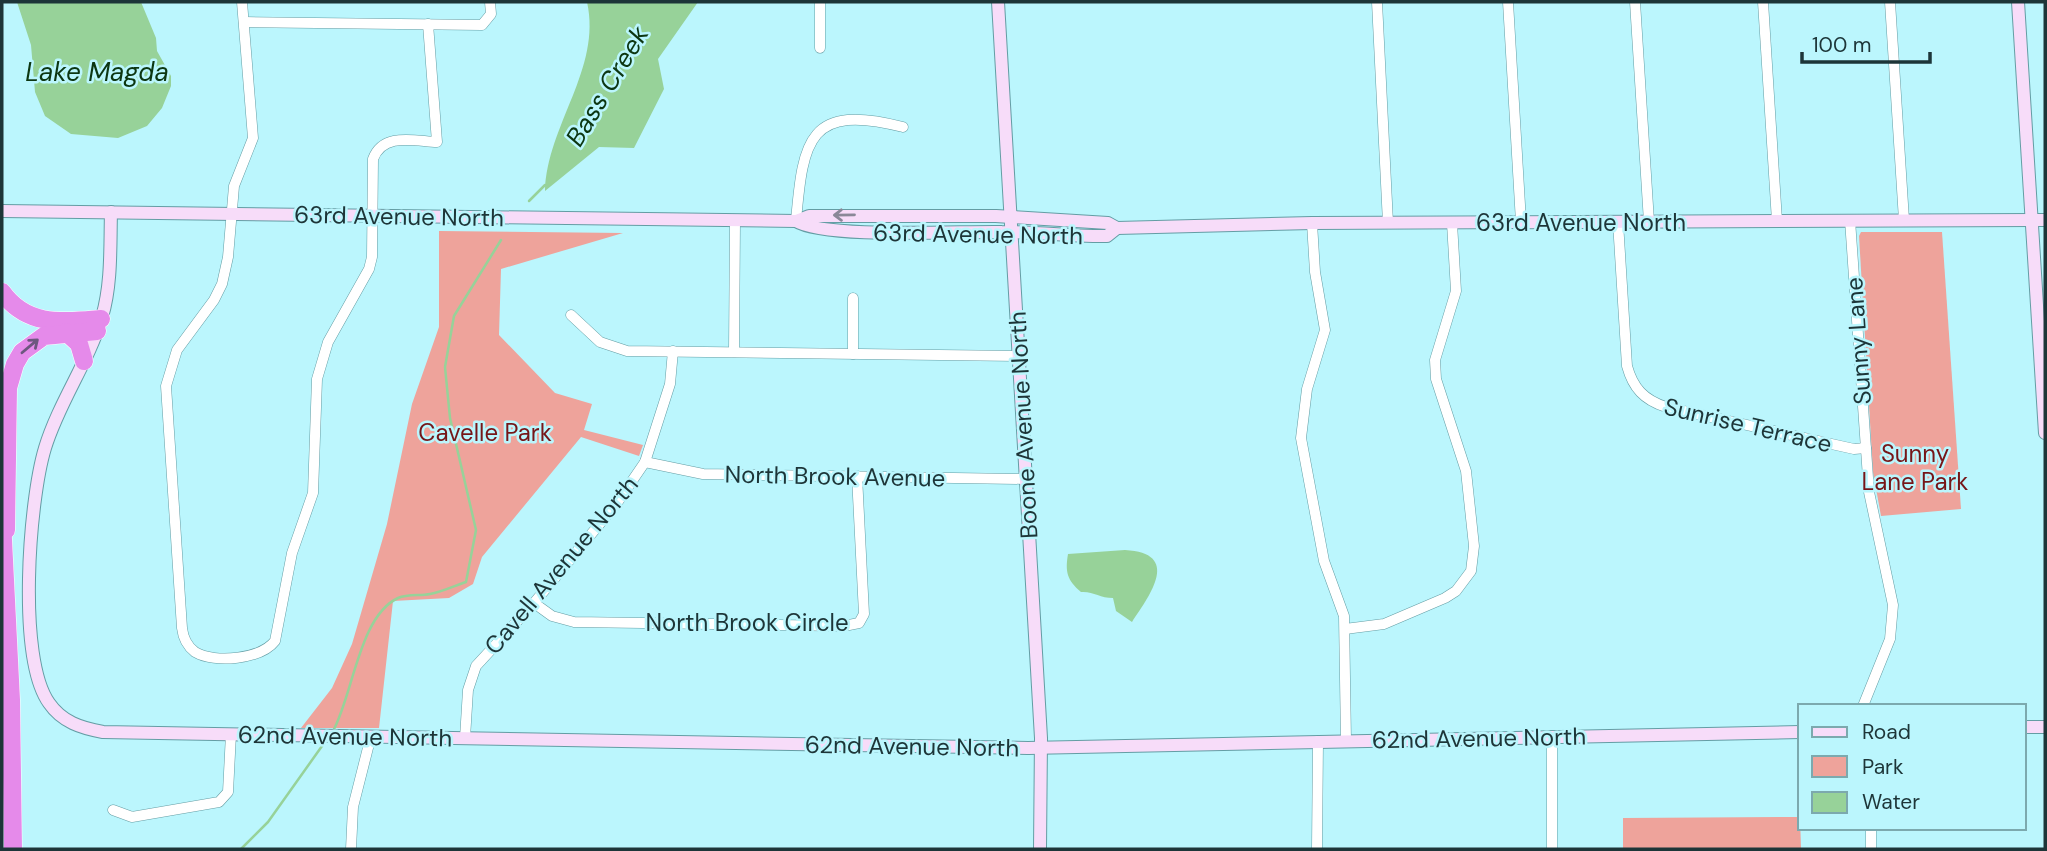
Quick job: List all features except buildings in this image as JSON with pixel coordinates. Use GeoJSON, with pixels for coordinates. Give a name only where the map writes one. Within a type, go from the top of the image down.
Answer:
{"type":"FeatureCollection","features":[{"type":"Feature","properties":{"kind":"highway"},"geometry":{"type":"LineString","coordinates":[[2,292],[21,312],[40,320],[99,325]]}},
{"type":"Feature","properties":{"kind":"highway"},"geometry":{"type":"LineString","coordinates":[[6,579],[10,375],[22,352],[44,336],[99,325]]}},
{"type":"Feature","properties":{"kind":"highway"},"geometry":{"type":"LineString","coordinates":[[66,332],[79,344],[84,360]]}},
{"type":"Feature","properties":{"kind":"highway"},"geometry":{"type":"LineString","coordinates":[[2,520],[13,849]]}},
{"type":"Feature","properties":{"kind":"street"},"geometry":{"type":"LineString","coordinates":[[242,2],[253,138],[238,171],[230,214],[228,257],[222,284],[215,300],[177,350],[170,367],[166,406],[183,636],[194,651],[203,655],[260,654],[275,641],[292,553],[313,493],[317,379],[328,342],[369,269],[373,159],[376,150],[388,141],[437,142],[428,24]]}},
{"type":"Feature","properties":{"kind":"street"},"geometry":{"type":"LineString","coordinates":[[244,22],[481,25],[491,14],[490,2]]}},
{"type":"Feature","properties":{"kind":"street"},"geometry":{"type":"LineString","coordinates":[[820,2],[820,47]]}},
{"type":"Feature","properties":{"kind":"street","name":"Boone Avenue North"},"geometry":{"type":"LineString","coordinates":[[998,2],[1041,748],[1040,849]]}},
{"type":"Feature","properties":{"kind":"street"},"geometry":{"type":"LineString","coordinates":[[1377,2],[1388,223]]}},
{"type":"Feature","properties":{"kind":"street"},"geometry":{"type":"LineString","coordinates":[[1508,2],[1521,222]]}},
{"type":"Feature","properties":{"kind":"street"},"geometry":{"type":"LineString","coordinates":[[1635,2],[1649,222]]}},
{"type":"Feature","properties":{"kind":"street"},"geometry":{"type":"LineString","coordinates":[[1763,2],[1777,221]]}},
{"type":"Feature","properties":{"kind":"street"},"geometry":{"type":"LineString","coordinates":[[1890,2],[1904,220]]}},
{"type":"Feature","properties":{"kind":"street"},"geometry":{"type":"LineString","coordinates":[[2018,2],[2045,433]]}},
{"type":"Feature","properties":{"kind":"street"},"geometry":{"type":"LineString","coordinates":[[796,221],[800,168],[810,142],[820,131],[832,124],[858,119],[903,127]]}},
{"type":"Feature","properties":{"kind":"street","name":"63rd Avenue North"},"geometry":{"type":"LineString","coordinates":[[2,211],[796,221],[809,216],[872,214],[1010,217],[1108,223],[1117,228],[1312,223],[2045,220]]}},
{"type":"Feature","properties":{"kind":"street"},"geometry":{"type":"LineString","coordinates":[[84,360],[99,325],[109,274],[111,212]]}},
{"type":"Feature","properties":{"kind":"street"},"geometry":{"type":"LineString","coordinates":[[734,352],[735,220]]}},
{"type":"Feature","properties":{"kind":"street","name":"Sunny Lane"},"geometry":{"type":"LineString","coordinates":[[1850,220],[1869,492],[1894,605],[1890,639],[1864,704]]}},
{"type":"Feature","properties":{"kind":"street","name":"63rd Avenue North"},"geometry":{"type":"LineString","coordinates":[[796,221],[807,228],[861,231],[1107,236],[1117,228]]}},
{"type":"Feature","properties":{"kind":"street","name":"Sunrise Terrace"},"geometry":{"type":"LineString","coordinates":[[1618,222],[1627,366],[1630,379],[1644,397],[1654,404],[1696,414],[1854,449],[1866,447]]}},
{"type":"Feature","properties":{"kind":"street"},"geometry":{"type":"LineString","coordinates":[[1312,223],[1315,272],[1325,330],[1307,389],[1301,438],[1324,561],[1341,603],[1345,629],[1346,741]]}},
{"type":"Feature","properties":{"kind":"street"},"geometry":{"type":"LineString","coordinates":[[1345,629],[1384,624],[1445,598],[1465,581],[1474,559],[1466,471],[1436,379],[1435,360],[1456,291],[1452,223]]}},
{"type":"Feature","properties":{"kind":"street"},"geometry":{"type":"LineString","coordinates":[[853,298],[853,354]]}},
{"type":"Feature","properties":{"kind":"street"},"geometry":{"type":"LineString","coordinates":[[571,315],[609,347],[627,351],[1019,356]]}},
{"type":"Feature","properties":{"kind":"street","name":"Cavell Avenue North"},"geometry":{"type":"LineString","coordinates":[[466,738],[468,690],[475,666],[534,603],[617,503],[645,462],[670,384],[673,351]]}},
{"type":"Feature","properties":{"kind":"street","name":"62nd Avenue North"},"geometry":{"type":"LineString","coordinates":[[84,360],[46,447],[32,514],[29,551],[33,643],[41,690],[65,721],[90,730],[1041,748],[1798,732]]}},
{"type":"Feature","properties":{"kind":"street","name":"North Brook Avenue"},"geometry":{"type":"LineString","coordinates":[[645,462],[683,473],[704,474],[1026,479]]}},
{"type":"Feature","properties":{"kind":"street","name":"North Brook Circle"},"geometry":{"type":"LineString","coordinates":[[534,603],[552,616],[574,622],[844,626],[859,623],[864,614],[857,476]]}},
{"type":"Feature","properties":{"kind":"street"},"geometry":{"type":"LineString","coordinates":[[2026,727],[2045,727]]}},
{"type":"Feature","properties":{"kind":"street"},"geometry":{"type":"LineString","coordinates":[[113,810],[132,817],[219,802],[228,792],[231,734]]}},
{"type":"Feature","properties":{"kind":"street"},"geometry":{"type":"LineString","coordinates":[[351,849],[353,807],[371,736]]}},
{"type":"Feature","properties":{"kind":"street"},"geometry":{"type":"LineString","coordinates":[[1552,736],[1552,849]]}},
{"type":"Feature","properties":{"kind":"street"},"geometry":{"type":"LineString","coordinates":[[1317,849],[1318,741]]}},
{"type":"Feature","properties":{"kind":"street"},"geometry":{"type":"LineString","coordinates":[[1871,830],[1871,849]]}},
{"type":"Feature","properties":{"kind":"green space","name":"Cavelle Park"},"geometry":{"type":"Polygon","coordinates":[[[439,231],[623,233],[501,269],[499,335],[555,393],[592,404],[584,430],[643,445],[639,456],[581,437],[482,557],[473,584],[449,598],[393,601],[379,728],[301,728],[332,688],[352,644],[387,524],[412,404],[439,327],[439,231]]]}},
{"type":"Feature","properties":{"kind":"green space","name":"Sunny Lane Park"},"geometry":{"type":"Polygon","coordinates":[[[1861,232],[1942,232],[1961,509],[1881,516],[1873,472],[1859,236],[1861,232]]]}},
{"type":"Feature","properties":{"kind":"green space"},"geometry":{"type":"Polygon","coordinates":[[[1798,817],[1801,849],[1623,849],[1623,818],[1798,817]]]}},
{"type":"Feature","properties":{"kind":"water","name":"Lake Magda"},"geometry":{"type":"Polygon","coordinates":[[[17,2],[141,2],[156,38],[157,51],[171,76],[171,86],[162,108],[147,126],[118,138],[71,134],[45,116],[35,92],[31,45],[17,2]]]}},
{"type":"Feature","properties":{"kind":"water"},"geometry":{"type":"Polygon","coordinates":[[[587,2],[698,2],[658,59],[664,89],[634,148],[599,147],[545,191],[555,143],[587,51],[590,27],[587,2]]]}},
{"type":"Feature","properties":{"kind":"water"},"geometry":{"type":"Polygon","coordinates":[[[1125,550],[1142,553],[1152,559],[1157,567],[1153,588],[1132,622],[1116,611],[1113,598],[1081,592],[1073,584],[1067,571],[1068,554],[1125,550]]]}},
{"type":"Feature","properties":{"kind":"waterway","name":"Bass Creek"},"geometry":{"type":"LineString","coordinates":[[529,201],[545,185]]}},
{"type":"Feature","properties":{"kind":"waterway","name":"Bass Creek"},"geometry":{"type":"LineString","coordinates":[[333,731],[366,638],[385,607],[398,598],[426,595],[466,582],[476,530],[450,418],[445,367],[454,316],[501,240]]}},
{"type":"Feature","properties":{"kind":"waterway","name":"Bass Creek"},"geometry":{"type":"LineString","coordinates":[[241,849],[268,822],[327,739]]}}]}
